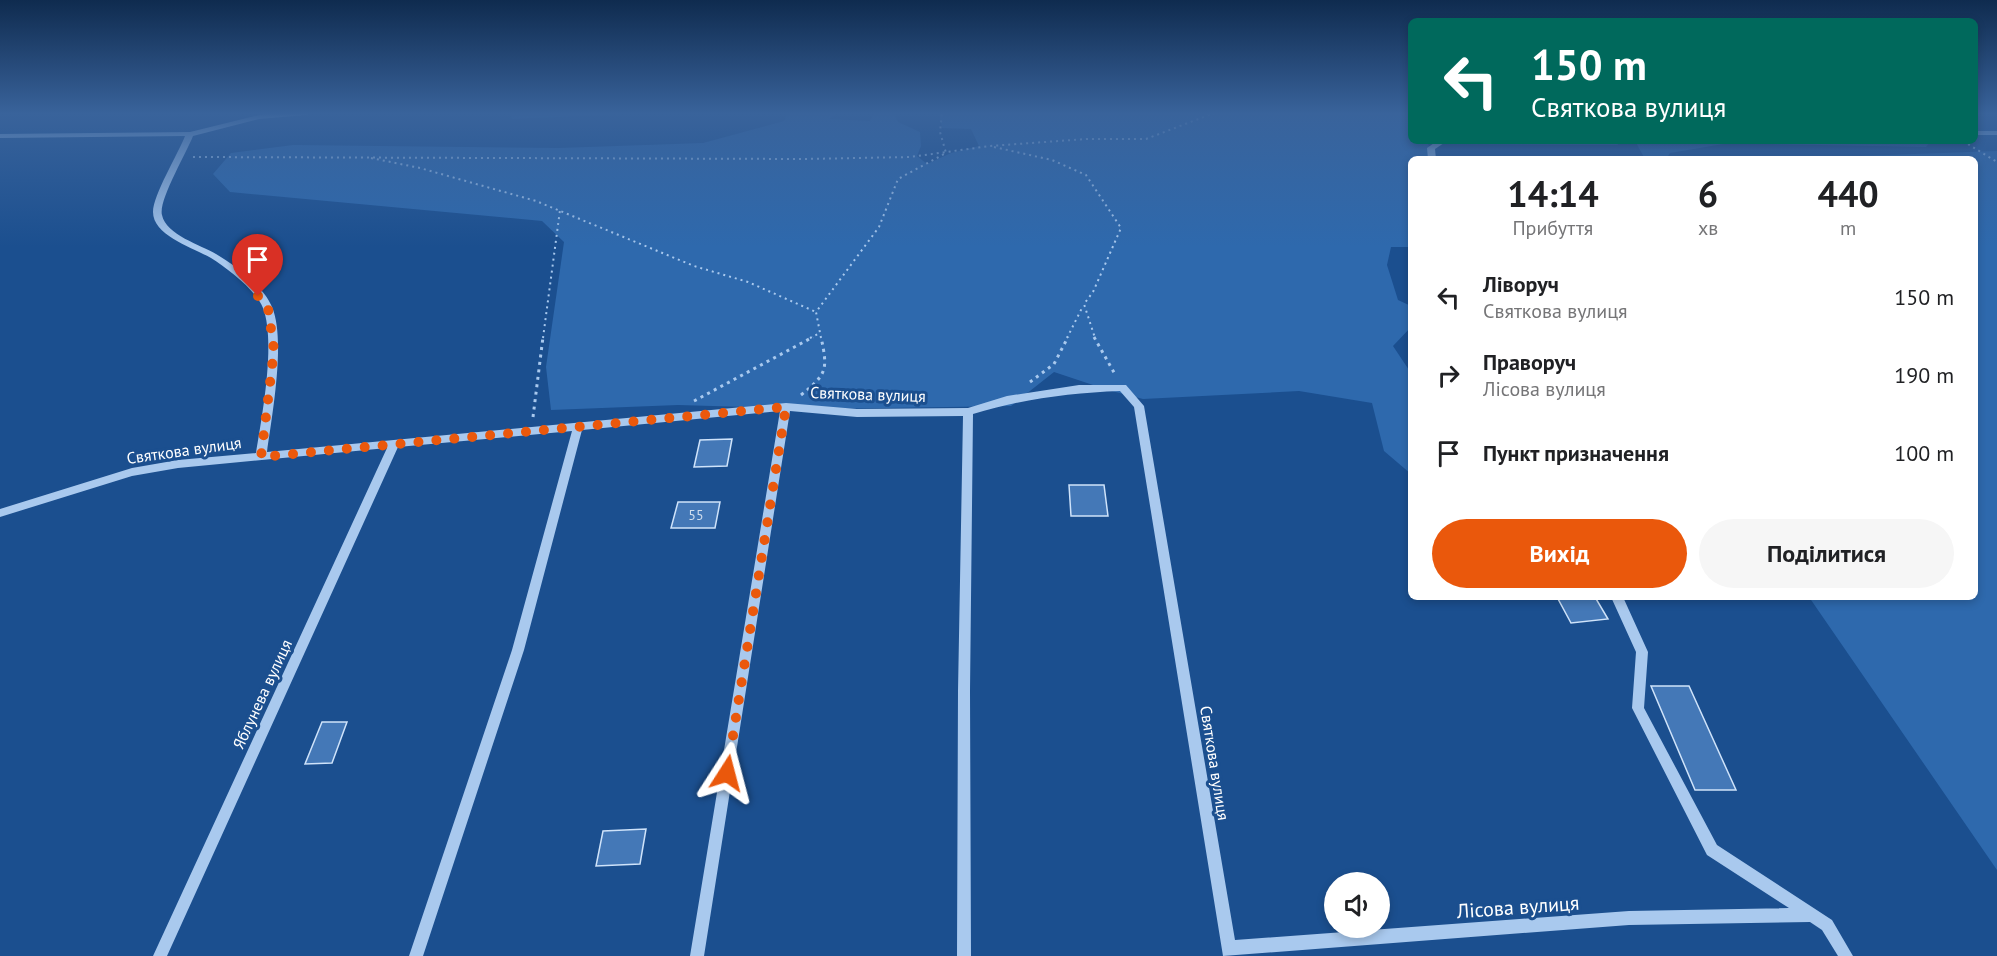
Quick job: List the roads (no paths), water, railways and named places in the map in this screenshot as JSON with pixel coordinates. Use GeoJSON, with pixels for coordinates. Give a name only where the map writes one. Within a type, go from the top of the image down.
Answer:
{"type":"FeatureCollection","features":[{"type":"Feature","properties":{"kind":"street"},"geometry":{"type":"LineString","coordinates":[[182,158],[161,196],[156,211],[160,222],[173,234],[216,258],[249,285],[268,308],[274,350],[261,457]]}},
{"type":"Feature","properties":{"kind":"street","name":"Святкова вулиця"},"geometry":{"type":"LineString","coordinates":[[0,513],[132,472],[178,464],[786,407],[857,413],[968,412],[1008,400],[1079,389],[1123,387],[1139,406],[1229,952]]}},
{"type":"Feature","properties":{"kind":"street"},"geometry":{"type":"LineString","coordinates":[[697,956],[786,407]]}},
{"type":"Feature","properties":{"kind":"street"},"geometry":{"type":"LineString","coordinates":[[964,956],[964,692],[968,412]]}},
{"type":"Feature","properties":{"kind":"street"},"geometry":{"type":"LineString","coordinates":[[416,956],[518,650],[578,426]]}},
{"type":"Feature","properties":{"kind":"street","name":"Яблунева вулиця"},"geometry":{"type":"LineString","coordinates":[[160,956],[394,445]]}},
{"type":"Feature","properties":{"kind":"street"},"geometry":{"type":"LineString","coordinates":[[1618,600],[1642,652],[1638,708],[1712,850],[1827,925],[1846,956]]}},
{"type":"Feature","properties":{"kind":"street","name":"Лісова вулиця"},"geometry":{"type":"LineString","coordinates":[[1229,952],[1629,918],[1811,915]]}}]}
